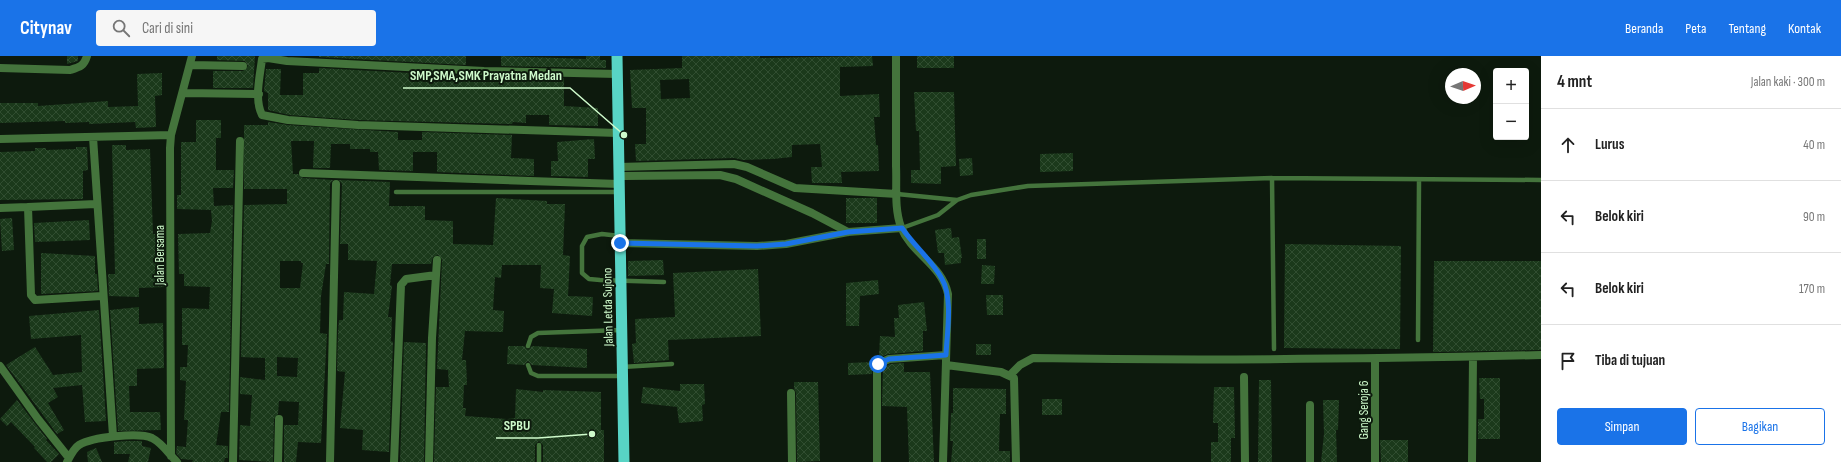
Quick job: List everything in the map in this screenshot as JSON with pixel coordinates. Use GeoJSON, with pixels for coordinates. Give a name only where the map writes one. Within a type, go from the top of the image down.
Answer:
{"type":"FeatureCollection","features":[{"type":"Feature","properties":{"kind":"highway","name":"Jalan Letda Sujono"},"geometry":{"type":"LineString","coordinates":[[617,56],[624,462]]}},
{"type":"Feature","properties":{"kind":"street"},"geometry":{"type":"LineString","coordinates":[[0,68],[70,70],[81,67],[86,56]]}},
{"type":"Feature","properties":{"kind":"street","name":"Jalan Bersama"},"geometry":{"type":"LineString","coordinates":[[174,459],[171,136],[184,93],[192,56]]}},
{"type":"Feature","properties":{"kind":"street"},"geometry":{"type":"LineString","coordinates":[[896,56],[898,214],[902,228],[937,270],[946,287],[948,302],[943,462]]}},
{"type":"Feature","properties":{"kind":"street"},"geometry":{"type":"LineString","coordinates":[[617,74],[476,70],[288,61],[268,58],[262,59],[258,107],[262,115],[288,120],[358,125],[618,133]]}},
{"type":"Feature","properties":{"kind":"street"},"geometry":{"type":"LineString","coordinates":[[191,65],[243,66]]}},
{"type":"Feature","properties":{"kind":"street"},"geometry":{"type":"LineString","coordinates":[[184,93],[259,94]]}},
{"type":"Feature","properties":{"kind":"street"},"geometry":{"type":"LineString","coordinates":[[0,139],[93,136],[171,136]]}},
{"type":"Feature","properties":{"kind":"street"},"geometry":{"type":"LineString","coordinates":[[93,136],[96,204],[112,436]]}},
{"type":"Feature","properties":{"kind":"street"},"geometry":{"type":"LineString","coordinates":[[233,462],[240,141]]}},
{"type":"Feature","properties":{"kind":"street"},"geometry":{"type":"LineString","coordinates":[[620,180],[734,164],[747,166],[795,188],[897,194]]}},
{"type":"Feature","properties":{"kind":"street"},"geometry":{"type":"LineString","coordinates":[[303,173],[620,180],[720,175],[736,179],[812,213],[848,232]]}},
{"type":"Feature","properties":{"kind":"street"},"geometry":{"type":"LineString","coordinates":[[330,462],[336,184]]}},
{"type":"Feature","properties":{"kind":"street"},"geometry":{"type":"LineString","coordinates":[[0,208],[96,204]]}},
{"type":"Feature","properties":{"kind":"street"},"geometry":{"type":"LineString","coordinates":[[28,207],[32,299],[40,300],[102,296]]}},
{"type":"Feature","properties":{"kind":"street"},"geometry":{"type":"LineString","coordinates":[[620,239],[757,246],[786,244],[848,232],[902,228]]}},
{"type":"Feature","properties":{"kind":"street"},"geometry":{"type":"LineString","coordinates":[[429,462],[437,260]]}},
{"type":"Feature","properties":{"kind":"street"},"geometry":{"type":"LineString","coordinates":[[394,462],[401,285],[406,279],[436,275]]}},
{"type":"Feature","properties":{"kind":"street"},"geometry":{"type":"LineString","coordinates":[[877,462],[876,384],[878,364],[889,359],[946,355]]}},
{"type":"Feature","properties":{"kind":"street"},"geometry":{"type":"LineString","coordinates":[[1010,375],[1020,365],[1033,358],[1150,360],[1375,359],[1541,355]]}},
{"type":"Feature","properties":{"kind":"street"},"geometry":{"type":"LineString","coordinates":[[1472,462],[1473,357]]}},
{"type":"Feature","properties":{"kind":"street","name":"Gang Seroja 6"},"geometry":{"type":"LineString","coordinates":[[1375,359],[1375,462]]}},
{"type":"Feature","properties":{"kind":"street"},"geometry":{"type":"LineString","coordinates":[[946,365],[1001,372],[1014,378],[1016,462]]}},
{"type":"Feature","properties":{"kind":"street"},"geometry":{"type":"LineString","coordinates":[[0,366],[68,460],[79,445],[112,436],[147,436],[154,439],[174,459]]}},
{"type":"Feature","properties":{"kind":"street"},"geometry":{"type":"LineString","coordinates":[[1244,376],[1245,462]]}},
{"type":"Feature","properties":{"kind":"street"},"geometry":{"type":"LineString","coordinates":[[790,393],[792,462]]}},
{"type":"Feature","properties":{"kind":"street"},"geometry":{"type":"LineString","coordinates":[[1310,405],[1310,462]]}},
{"type":"Feature","properties":{"kind":"street"},"geometry":{"type":"LineString","coordinates":[[278,462],[279,419]]}},
{"type":"Feature","properties":{"kind":"lane"},"geometry":{"type":"LineString","coordinates":[[897,194],[957,200],[988,191],[1028,186],[1272,178],[1419,181],[1541,180]]}},
{"type":"Feature","properties":{"kind":"lane"},"geometry":{"type":"LineString","coordinates":[[1272,178],[1274,349]]}},
{"type":"Feature","properties":{"kind":"lane"},"geometry":{"type":"LineString","coordinates":[[396,192],[620,180]]}},
{"type":"Feature","properties":{"kind":"lane"},"geometry":{"type":"LineString","coordinates":[[1418,340],[1419,181]]}},
{"type":"Feature","properties":{"kind":"lane"},"geometry":{"type":"LineString","coordinates":[[902,228],[938,215],[957,200]]}},
{"type":"Feature","properties":{"kind":"lane"},"geometry":{"type":"LineString","coordinates":[[620,239],[602,234],[587,237],[582,246],[582,273],[589,279],[620,282],[664,282]]}},
{"type":"Feature","properties":{"kind":"lane"},"geometry":{"type":"LineString","coordinates":[[528,346],[531,336],[538,333],[621,330]]}},
{"type":"Feature","properties":{"kind":"lane"},"geometry":{"type":"LineString","coordinates":[[528,365],[531,373],[538,376],[622,372],[672,364]]}},
{"type":"Feature","properties":{"kind":"lane"},"geometry":{"type":"LineString","coordinates":[[539,445],[539,462]]}},
{"type":"Feature","properties":{"kind":"building"},"geometry":{"type":"Polygon","coordinates":[[[67,56],[78,56],[78,61],[67,64],[67,56]]]}},
{"type":"Feature","properties":{"kind":"building"},"geometry":{"type":"Polygon","coordinates":[[[217,56],[255,56],[253,88],[213,88],[213,71],[243,71],[248,66],[245,61],[217,60],[217,56]]]}},
{"type":"Feature","properties":{"kind":"building"},"geometry":{"type":"Polygon","coordinates":[[[466,56],[466,65],[319,57],[466,56]]]}},
{"type":"Feature","properties":{"kind":"building"},"geometry":{"type":"Polygon","coordinates":[[[501,56],[586,59],[586,56],[600,56],[600,60],[606,60],[606,68],[501,66],[501,56]]]}},
{"type":"Feature","properties":{"kind":"building"},"geometry":{"type":"Polygon","coordinates":[[[682,56],[760,56],[760,58],[872,56],[873,66],[840,67],[840,96],[879,94],[880,117],[874,117],[876,145],[878,145],[879,171],[841,172],[842,183],[812,183],[811,167],[822,167],[820,144],[792,145],[792,157],[773,159],[743,160],[734,158],[636,161],[635,144],[646,144],[646,108],[632,108],[630,70],[682,68],[682,56]],[[689,79],[660,80],[661,99],[690,98],[689,79]]]}},
{"type":"Feature","properties":{"kind":"building"},"geometry":{"type":"Polygon","coordinates":[[[917,56],[954,56],[954,68],[917,68],[917,56]]]}},
{"type":"Feature","properties":{"kind":"building"},"geometry":{"type":"Polygon","coordinates":[[[319,68],[466,76],[466,79],[470,79],[470,82],[501,82],[501,77],[564,78],[564,106],[598,108],[598,126],[549,125],[549,115],[526,115],[526,123],[513,122],[512,124],[358,120],[289,115],[268,110],[268,93],[264,91],[266,69],[281,69],[280,95],[303,95],[303,73],[319,73],[319,68]]]}},
{"type":"Feature","properties":{"kind":"building"},"geometry":{"type":"Polygon","coordinates":[[[162,73],[162,95],[155,96],[156,127],[136,128],[135,122],[89,124],[89,122],[65,123],[65,121],[0,123],[0,103],[38,103],[38,106],[108,101],[108,107],[138,106],[137,74],[162,73]]]}},
{"type":"Feature","properties":{"kind":"building"},"geometry":{"type":"Polygon","coordinates":[[[914,92],[954,92],[956,166],[941,167],[941,184],[911,183],[911,170],[920,170],[919,131],[916,131],[914,92]]]}},
{"type":"Feature","properties":{"kind":"building"},"geometry":{"type":"Polygon","coordinates":[[[196,120],[221,120],[221,138],[216,138],[216,170],[234,170],[233,188],[213,188],[214,206],[233,205],[229,412],[221,412],[216,445],[228,446],[228,458],[225,458],[224,462],[192,462],[193,460],[181,459],[176,453],[177,446],[186,447],[188,420],[184,420],[186,381],[180,380],[180,367],[187,367],[188,345],[182,345],[182,308],[209,309],[210,287],[184,286],[184,274],[179,274],[178,234],[210,233],[212,221],[211,210],[177,209],[177,195],[181,195],[181,142],[196,142],[196,120]]]}},
{"type":"Feature","properties":{"kind":"building"},"geometry":{"type":"Polygon","coordinates":[[[268,122],[288,125],[398,132],[398,140],[422,140],[422,132],[512,135],[511,158],[534,159],[534,176],[437,172],[437,152],[413,152],[413,171],[379,170],[378,152],[370,152],[370,149],[350,149],[350,144],[331,144],[330,168],[313,168],[314,141],[291,141],[293,174],[298,174],[303,178],[333,180],[330,184],[329,264],[326,264],[321,296],[320,333],[327,334],[321,443],[298,442],[296,462],[284,462],[284,425],[298,425],[299,402],[279,401],[278,414],[274,419],[273,462],[239,460],[240,425],[250,426],[252,395],[240,394],[240,377],[265,380],[265,358],[241,357],[244,205],[287,204],[287,189],[244,189],[244,125],[268,125],[268,122]],[[280,261],[280,288],[300,288],[303,263],[301,263],[301,261],[280,261]],[[277,357],[277,376],[297,377],[298,358],[277,357]]]}},
{"type":"Feature","properties":{"kind":"building"},"geometry":{"type":"Polygon","coordinates":[[[594,139],[595,159],[588,159],[588,177],[551,176],[551,161],[558,161],[557,142],[594,139]]]}},
{"type":"Feature","properties":{"kind":"building"},"geometry":{"type":"Polygon","coordinates":[[[112,145],[126,145],[126,150],[150,149],[153,234],[157,234],[158,272],[164,271],[165,287],[139,288],[139,297],[109,296],[108,274],[115,274],[112,145]]]}},
{"type":"Feature","properties":{"kind":"building"},"geometry":{"type":"Polygon","coordinates":[[[76,147],[87,147],[88,170],[83,171],[83,199],[0,200],[0,152],[35,151],[35,148],[46,148],[46,150],[76,149],[76,147]]]}},
{"type":"Feature","properties":{"kind":"building"},"geometry":{"type":"Polygon","coordinates":[[[1073,153],[1073,171],[1040,172],[1040,154],[1073,153]]]}},
{"type":"Feature","properties":{"kind":"building"},"geometry":{"type":"Polygon","coordinates":[[[972,158],[973,175],[960,176],[959,159],[972,158]]]}},
{"type":"Feature","properties":{"kind":"building"},"geometry":{"type":"Polygon","coordinates":[[[339,180],[390,182],[389,206],[425,206],[425,220],[453,221],[453,244],[493,245],[496,198],[547,201],[547,204],[565,204],[563,255],[570,256],[568,296],[593,297],[592,316],[552,313],[554,289],[540,288],[541,265],[502,265],[501,278],[495,277],[493,310],[504,311],[503,332],[465,331],[462,360],[466,360],[467,385],[464,385],[463,408],[466,408],[465,416],[507,419],[515,418],[516,389],[543,392],[543,390],[601,392],[601,430],[604,430],[604,462],[543,462],[543,445],[539,441],[535,445],[535,462],[434,462],[436,387],[449,387],[448,370],[437,369],[442,260],[438,255],[433,257],[431,264],[392,264],[390,285],[392,286],[388,317],[392,317],[391,341],[393,342],[389,452],[362,450],[363,430],[340,428],[345,372],[337,371],[338,332],[339,320],[343,320],[344,292],[374,294],[377,261],[348,260],[348,244],[340,244],[342,184],[339,180]]]}},
{"type":"Feature","properties":{"kind":"building"},"geometry":{"type":"Polygon","coordinates":[[[846,198],[877,198],[877,223],[846,223],[846,198]]]}},
{"type":"Feature","properties":{"kind":"building"},"geometry":{"type":"Polygon","coordinates":[[[12,218],[14,250],[2,251],[0,219],[12,218]]]}},
{"type":"Feature","properties":{"kind":"building"},"geometry":{"type":"Polygon","coordinates":[[[89,220],[90,240],[35,242],[34,223],[89,220]]]}},
{"type":"Feature","properties":{"kind":"building"},"geometry":{"type":"Polygon","coordinates":[[[951,228],[952,238],[959,237],[962,258],[961,263],[945,265],[944,253],[938,253],[935,230],[951,228]]]}},
{"type":"Feature","properties":{"kind":"building"},"geometry":{"type":"Polygon","coordinates":[[[977,239],[986,239],[986,259],[977,259],[977,239]]]}},
{"type":"Feature","properties":{"kind":"building"},"geometry":{"type":"Polygon","coordinates":[[[1285,244],[1401,246],[1400,349],[1284,348],[1285,244]]]}},
{"type":"Feature","properties":{"kind":"building"},"geometry":{"type":"Polygon","coordinates":[[[41,253],[95,256],[95,274],[97,274],[98,291],[41,294],[41,253]]]}},
{"type":"Feature","properties":{"kind":"building"},"geometry":{"type":"Polygon","coordinates":[[[663,260],[664,275],[628,276],[628,261],[663,260]]]}},
{"type":"Feature","properties":{"kind":"building"},"geometry":{"type":"Polygon","coordinates":[[[1434,261],[1541,261],[1541,350],[1433,352],[1434,261]]]}},
{"type":"Feature","properties":{"kind":"building"},"geometry":{"type":"Polygon","coordinates":[[[982,265],[995,266],[994,284],[981,284],[982,265]]]}},
{"type":"Feature","properties":{"kind":"building"},"geometry":{"type":"Polygon","coordinates":[[[758,269],[761,336],[668,340],[669,360],[634,363],[632,344],[636,343],[635,319],[675,317],[673,273],[758,269]]]}},
{"type":"Feature","properties":{"kind":"building"},"geometry":{"type":"Polygon","coordinates":[[[878,280],[879,294],[860,296],[859,326],[846,326],[846,283],[878,280]]]}},
{"type":"Feature","properties":{"kind":"building"},"geometry":{"type":"Polygon","coordinates":[[[986,295],[1003,295],[1003,315],[987,315],[986,295]]]}},
{"type":"Feature","properties":{"kind":"building"},"geometry":{"type":"Polygon","coordinates":[[[924,302],[927,331],[923,331],[923,351],[889,354],[879,357],[880,336],[895,337],[894,318],[899,318],[898,305],[924,302]]]}},
{"type":"Feature","properties":{"kind":"building"},"geometry":{"type":"Polygon","coordinates":[[[139,307],[139,324],[163,323],[164,368],[137,369],[137,386],[129,386],[130,412],[160,412],[161,430],[118,431],[110,310],[139,307]]]}},
{"type":"Feature","properties":{"kind":"building"},"geometry":{"type":"Polygon","coordinates":[[[99,310],[106,421],[85,422],[82,385],[53,388],[58,397],[48,403],[64,430],[57,434],[6,365],[35,347],[53,375],[82,372],[81,335],[31,339],[29,316],[99,310]]]}},
{"type":"Feature","properties":{"kind":"building"},"geometry":{"type":"Polygon","coordinates":[[[404,342],[426,343],[424,462],[400,462],[404,342]]]}},
{"type":"Feature","properties":{"kind":"building"},"geometry":{"type":"Polygon","coordinates":[[[976,344],[991,344],[991,355],[976,355],[976,344]]]}},
{"type":"Feature","properties":{"kind":"building"},"geometry":{"type":"Polygon","coordinates":[[[508,346],[524,346],[528,350],[532,346],[587,349],[587,368],[532,365],[528,361],[524,365],[507,364],[508,346]]]}},
{"type":"Feature","properties":{"kind":"building"},"geometry":{"type":"Polygon","coordinates":[[[873,362],[872,374],[848,375],[848,363],[873,362]]]}},
{"type":"Feature","properties":{"kind":"building"},"geometry":{"type":"Polygon","coordinates":[[[904,363],[904,372],[930,372],[934,462],[909,462],[907,407],[882,406],[883,368],[890,364],[904,363]]]}},
{"type":"Feature","properties":{"kind":"building"},"geometry":{"type":"Polygon","coordinates":[[[1479,378],[1500,378],[1500,439],[1478,439],[1478,419],[1484,419],[1484,399],[1480,399],[1479,378]]]}},
{"type":"Feature","properties":{"kind":"building"},"geometry":{"type":"Polygon","coordinates":[[[1259,380],[1271,380],[1272,462],[1258,462],[1259,380]]]}},
{"type":"Feature","properties":{"kind":"building"},"geometry":{"type":"Polygon","coordinates":[[[794,382],[818,382],[820,461],[797,462],[796,393],[794,382]]]}},
{"type":"Feature","properties":{"kind":"building"},"geometry":{"type":"Polygon","coordinates":[[[680,384],[704,384],[705,404],[702,405],[703,421],[679,423],[677,407],[641,403],[643,387],[680,391],[680,384]]]}},
{"type":"Feature","properties":{"kind":"building"},"geometry":{"type":"Polygon","coordinates":[[[1214,387],[1234,387],[1235,438],[1231,438],[1231,462],[1211,462],[1211,442],[1218,442],[1218,423],[1213,423],[1214,387]]]}},
{"type":"Feature","properties":{"kind":"building"},"geometry":{"type":"Polygon","coordinates":[[[953,388],[1006,389],[1006,414],[1000,414],[999,451],[1010,451],[1010,462],[951,462],[953,441],[950,441],[951,413],[953,413],[953,388]]]}},
{"type":"Feature","properties":{"kind":"building"},"geometry":{"type":"Polygon","coordinates":[[[1042,399],[1062,399],[1062,415],[1042,415],[1042,399]]]}},
{"type":"Feature","properties":{"kind":"building"},"geometry":{"type":"Polygon","coordinates":[[[17,400],[47,439],[46,440],[59,454],[51,462],[47,462],[11,422],[7,426],[0,419],[17,400]]]}},
{"type":"Feature","properties":{"kind":"building"},"geometry":{"type":"Polygon","coordinates":[[[1323,400],[1339,400],[1338,430],[1336,430],[1337,462],[1321,462],[1324,434],[1323,400]]]}},
{"type":"Feature","properties":{"kind":"building"},"geometry":{"type":"Polygon","coordinates":[[[1380,440],[1408,440],[1408,462],[1381,462],[1380,440]]]}},
{"type":"Feature","properties":{"kind":"building"},"geometry":{"type":"Polygon","coordinates":[[[142,441],[142,446],[151,448],[148,462],[128,462],[130,454],[114,454],[114,442],[142,441]]]}},
{"type":"Feature","properties":{"kind":"building"},"geometry":{"type":"Polygon","coordinates":[[[96,448],[102,462],[88,462],[87,452],[96,448]]]}},
{"type":"Feature","properties":{"kind":"place","name":"SMP,SMA,SMK Prayatna Medan"},"geometry":{"type":"Point","coordinates":[624,135]}},
{"type":"Feature","properties":{"kind":"place","name":"SPBU"},"geometry":{"type":"Point","coordinates":[592,434]}},
{"type":"Feature","properties":{"kind":"route"},"geometry":{"type":"LineString","coordinates":[[620,243],[757,246],[786,244],[830,236],[837,233],[880,231],[902,228],[907,236],[937,270],[946,287],[948,302],[946,355],[889,359],[878,364]]}}]}
